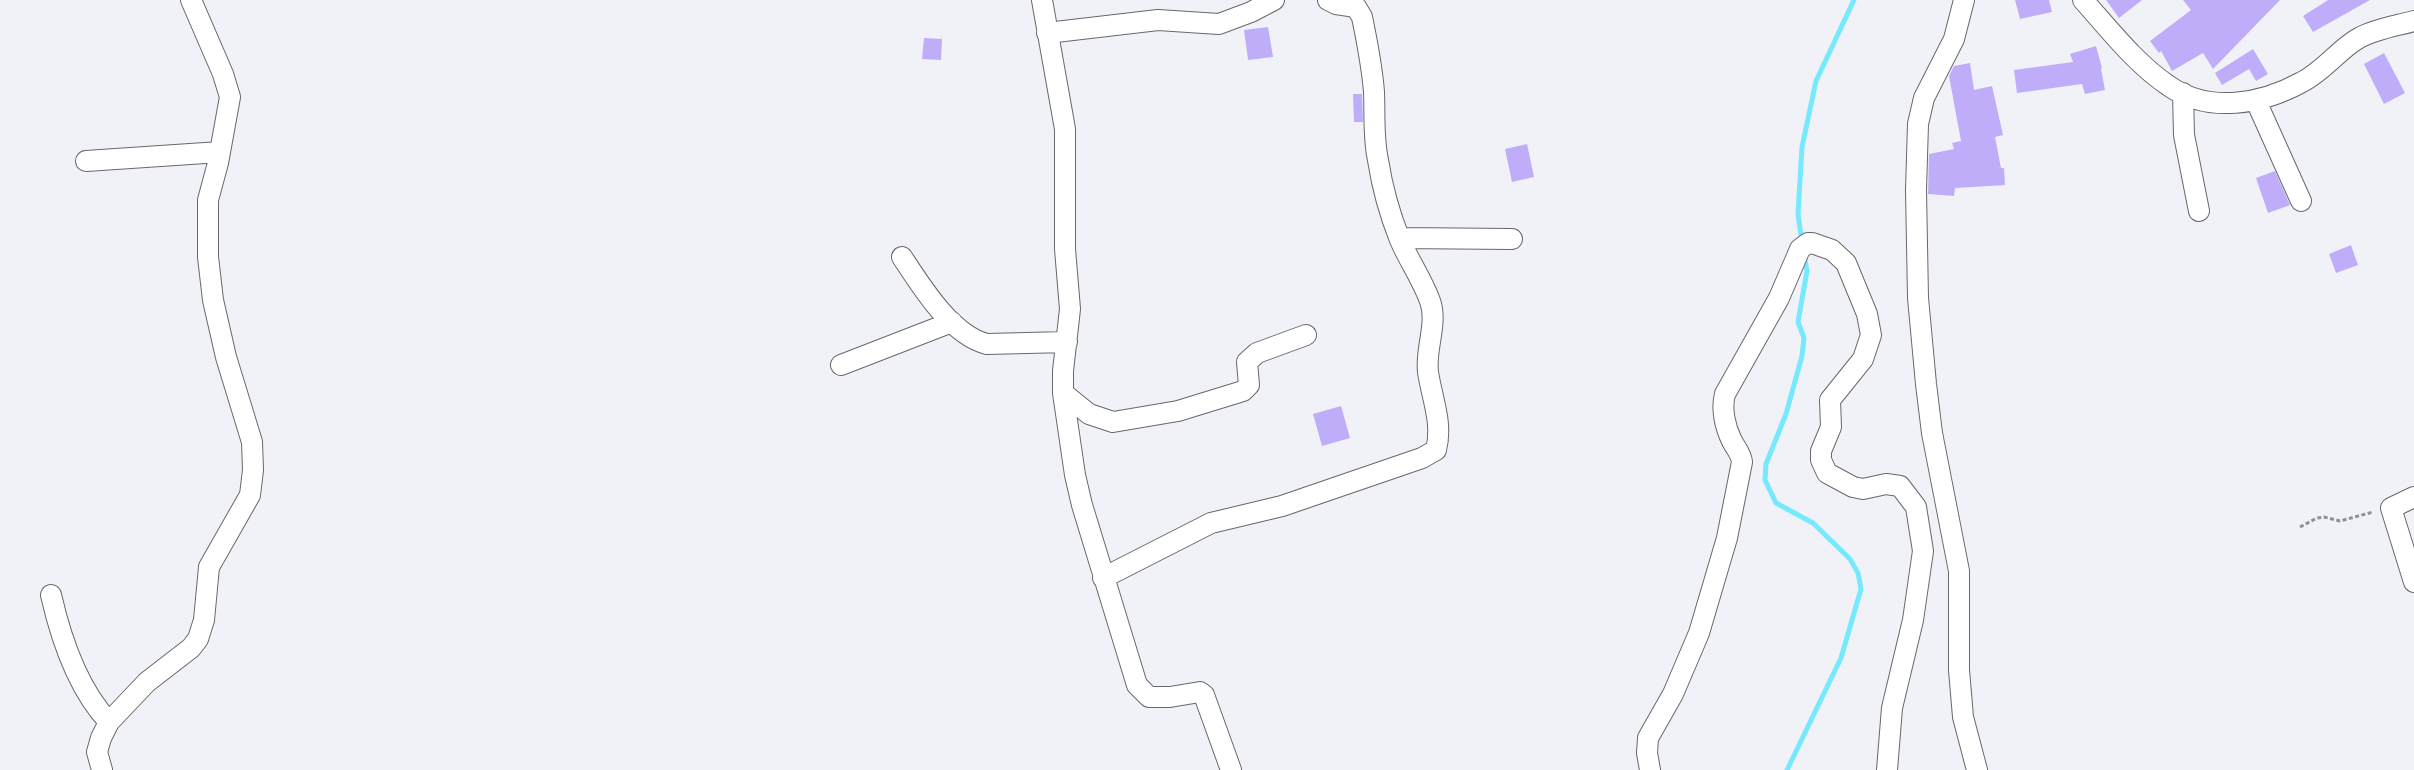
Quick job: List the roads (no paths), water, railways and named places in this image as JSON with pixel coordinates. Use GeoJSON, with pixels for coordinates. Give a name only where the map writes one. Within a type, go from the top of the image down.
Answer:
{"type":"FeatureCollection","features":[{"type":"Feature","properties":{"kind":"street"},"geometry":{"type":"LineString","coordinates":[[102,770],[97,752],[109,722],[147,682],[191,648],[198,639],[204,620],[209,567],[250,495],[253,470],[252,442],[226,357],[213,300],[208,257],[208,200],[220,152],[230,97],[191,0]]}},
{"type":"Feature","properties":{"kind":"street"},"geometry":{"type":"LineString","coordinates":[[1042,0],[1065,129],[1064,250],[1070,309],[1063,371],[1063,393],[1075,476],[1103,578],[1137,685],[1150,697],[1170,697],[1200,692],[1204,695],[1231,770]]}},
{"type":"Feature","properties":{"kind":"street"},"geometry":{"type":"LineString","coordinates":[[1047,33],[1158,20],[1219,24],[1274,0]]}},
{"type":"Feature","properties":{"kind":"street"},"geometry":{"type":"LineString","coordinates":[[1103,578],[1211,523],[1282,506],[1422,458],[1436,450],[1439,440],[1438,412],[1431,390],[1427,361],[1432,321],[1431,308],[1419,275],[1400,238],[1377,158],[1374,90],[1362,17],[1356,7],[1336,4],[1328,0]]}},
{"type":"Feature","properties":{"kind":"street"},"geometry":{"type":"LineString","coordinates":[[1964,0],[1954,39],[1924,98],[1918,124],[1916,200],[1918,298],[1926,384],[1932,433],[1959,571],[1959,670],[1963,717],[1977,770]]}},
{"type":"Feature","properties":{"kind":"street"},"geometry":{"type":"LineString","coordinates":[[2082,0],[2154,74],[2169,86],[2183,93],[2215,102],[2233,104],[2256,101],[2303,82],[2358,38],[2414,22]]}},
{"type":"Feature","properties":{"kind":"street"},"geometry":{"type":"LineString","coordinates":[[2183,93],[2184,134],[2199,211]]}},
{"type":"Feature","properties":{"kind":"street"},"geometry":{"type":"LineString","coordinates":[[2256,101],[2301,201]]}},
{"type":"Feature","properties":{"kind":"street"},"geometry":{"type":"LineString","coordinates":[[86,160],[220,152]]}},
{"type":"Feature","properties":{"kind":"street"},"geometry":{"type":"LineString","coordinates":[[1400,238],[1512,239]]}},
{"type":"Feature","properties":{"kind":"street"},"geometry":{"type":"LineString","coordinates":[[1650,770],[1647,753],[1648,738],[1673,694],[1699,632],[1727,538],[1742,462],[1739,450],[1732,441],[1726,422],[1725,394],[1779,298],[1798,252],[1805,245],[1812,243],[1832,250],[1846,263],[1867,314],[1872,335],[1863,360],[1830,400],[1831,427],[1820,455],[1823,466],[1836,478],[1853,487],[1863,489],[1886,484],[1900,486],[1916,507],[1923,551],[1913,620],[1892,708],[1887,770]]}},
{"type":"Feature","properties":{"kind":"street"},"geometry":{"type":"LineString","coordinates":[[902,257],[927,295],[952,322],[978,342],[987,344],[1067,342]]}},
{"type":"Feature","properties":{"kind":"street"},"geometry":{"type":"LineString","coordinates":[[841,365],[952,322]]}},
{"type":"Feature","properties":{"kind":"street"},"geometry":{"type":"LineString","coordinates":[[1063,393],[1089,414],[1105,421],[1178,411],[1243,390],[1249,384],[1247,362],[1250,358],[1257,353],[1306,335]]}},
{"type":"Feature","properties":{"kind":"street"},"geometry":{"type":"LineString","coordinates":[[2414,497],[2391,508],[2414,582]]}},
{"type":"Feature","properties":{"kind":"street"},"geometry":{"type":"LineString","coordinates":[[51,594],[60,634],[70,658],[100,712],[109,722]]}},
{"type":"Feature","properties":{"kind":"waterway"},"geometry":{"type":"LineString","coordinates":[[1802,242],[1798,214],[1802,147],[1816,81],[1854,0]]}},
{"type":"Feature","properties":{"kind":"waterway"},"geometry":{"type":"LineString","coordinates":[[1787,770],[1841,658],[1861,589],[1858,573],[1850,559],[1813,523],[1776,503],[1765,480],[1766,464],[1786,414],[1802,356],[1804,338],[1798,322],[1807,271],[1804,255]]}}]}
